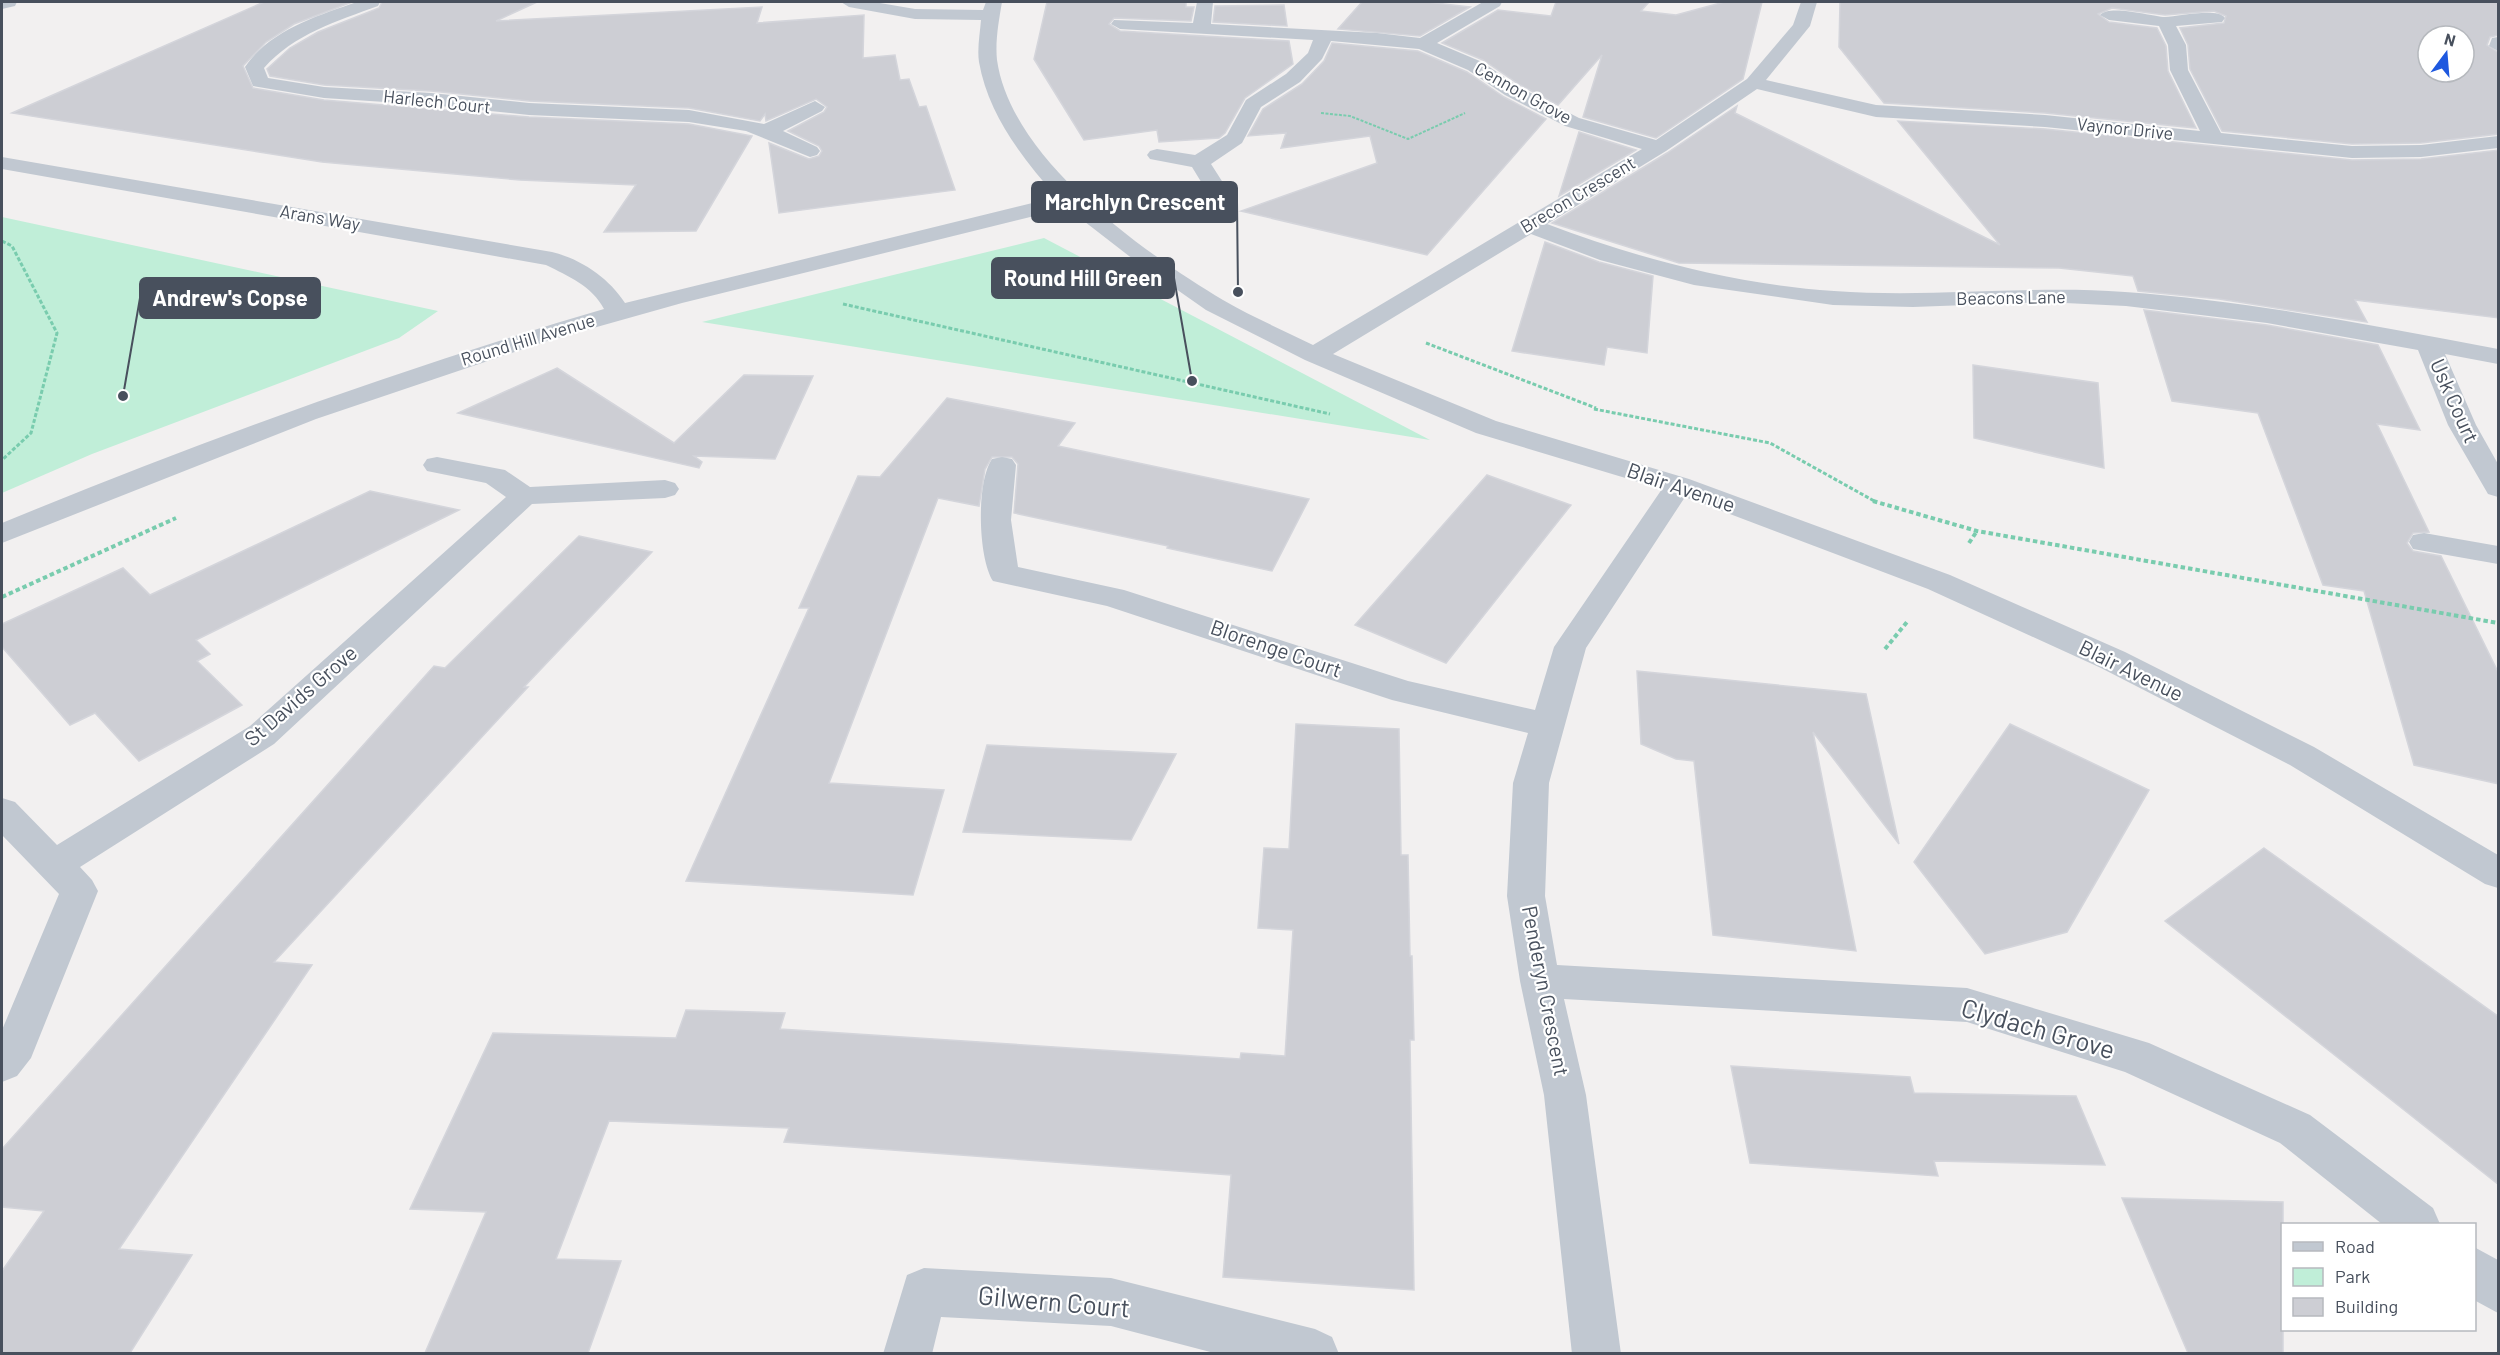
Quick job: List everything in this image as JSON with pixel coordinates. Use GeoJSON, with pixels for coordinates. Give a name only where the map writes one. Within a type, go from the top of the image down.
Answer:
{"type":"FeatureCollection","features":[{"type":"Feature","properties":{"kind":"street"},"geometry":{"type":"LineString","coordinates":[[2,4],[9,2]]}},
{"type":"Feature","properties":{"kind":"street","name":"Harlech Court"},"geometry":{"type":"LineString","coordinates":[[372,2],[320,21],[273,46],[254,67],[260,82],[295,90],[434,99],[492,107],[676,114],[767,130],[810,151]]}},
{"type":"Feature","properties":{"kind":"street"},"geometry":{"type":"LineString","coordinates":[[849,2],[915,14],[992,8]]}},
{"type":"Feature","properties":{"kind":"street"},"geometry":{"type":"LineString","coordinates":[[1201,29],[1204,2]]}},
{"type":"Feature","properties":{"kind":"street"},"geometry":{"type":"LineString","coordinates":[[1423,44],[1494,2]]}},
{"type":"Feature","properties":{"kind":"street","name":"Brecon Crescent"},"geometry":{"type":"LineString","coordinates":[[1314,356],[1659,147],[1754,83],[1801,26],[1809,2]]}},
{"type":"Feature","properties":{"kind":"street","name":"Blair Avenue"},"geometry":{"type":"LineString","coordinates":[[992,8],[988,60],[1000,103],[1036,161],[1071,200],[1137,251],[1215,305],[1314,356],[1513,436],[1679,485],[1939,582],[2113,660],[2302,756],[2499,873]]}},
{"type":"Feature","properties":{"kind":"street"},"geometry":{"type":"LineString","coordinates":[[2109,15],[2165,22],[2216,18]]}},
{"type":"Feature","properties":{"kind":"street"},"geometry":{"type":"LineString","coordinates":[[2165,22],[2176,45],[2179,70],[2214,138]]}},
{"type":"Feature","properties":{"kind":"street","name":"Cennon Grove"},"geometry":{"type":"LineString","coordinates":[[1120,24],[1324,35],[1423,44],[1475,66],[1512,92],[1572,122],[1659,147]]}},
{"type":"Feature","properties":{"kind":"street"},"geometry":{"type":"LineString","coordinates":[[1157,155],[1199,162],[1235,139],[1253,104],[1293,78],[1316,55],[1324,35]]}},
{"type":"Feature","properties":{"kind":"street","name":"Vaynor Drive"},"geometry":{"type":"LineString","coordinates":[[1754,83],[1876,111],[2045,121],[2352,152],[2421,151],[2499,142]]}},
{"type":"Feature","properties":{"kind":"street"},"geometry":{"type":"LineString","coordinates":[[767,130],[815,107]]}},
{"type":"Feature","properties":{"kind":"street"},"geometry":{"type":"LineString","coordinates":[[1199,162],[1225,203]]}},
{"type":"Feature","properties":{"kind":"street","name":"Arans Way"},"geometry":{"type":"LineString","coordinates":[[2,163],[552,259],[587,277],[609,293],[618,312]]}},
{"type":"Feature","properties":{"kind":"street","name":"Round Hill Avenue"},"geometry":{"type":"LineString","coordinates":[[2,534],[120,484],[377,387],[618,312],[1071,200]]}},
{"type":"Feature","properties":{"kind":"street","name":"Beacons Lane"},"geometry":{"type":"LineString","coordinates":[[1529,225],[1608,255],[1694,278],[1833,298],[1913,300],[2044,295],[2126,299],[2267,316],[2499,356]]}},
{"type":"Feature","properties":{"kind":"street","name":"Usk Court"},"geometry":{"type":"LineString","coordinates":[[2428,344],[2462,425],[2499,488]]}},
{"type":"Feature","properties":{"kind":"street"},"geometry":{"type":"LineString","coordinates":[[437,465],[495,476],[524,496],[665,489]]}},
{"type":"Feature","properties":{"kind":"street","name":"Blorenge Court"},"geometry":{"type":"LineString","coordinates":[[1002,465],[996,502],[996,540],[1004,574],[1113,597],[1404,692],[1546,724]]}},
{"type":"Feature","properties":{"kind":"street","name":"Penderyn Crescent"},"geometry":{"type":"LineString","coordinates":[[1597,1353],[1565,1095],[1540,981],[1526,896],[1531,783],[1546,724],[1570,647],[1679,485]]}},
{"type":"Feature","properties":{"kind":"street","name":"St Davids Grove"},"geometry":{"type":"LineString","coordinates":[[54,865],[262,735],[524,496]]}},
{"type":"Feature","properties":{"kind":"street"},"geometry":{"type":"LineString","coordinates":[[2424,542],[2499,555]]}},
{"type":"Feature","properties":{"kind":"street"},"geometry":{"type":"LineString","coordinates":[[2,812],[79,891],[16,1046],[2,1063]]}},
{"type":"Feature","properties":{"kind":"street","name":"Clydach Grove"},"geometry":{"type":"LineString","coordinates":[[1540,981],[1967,1005],[2133,1056],[2295,1129],[2415,1223]]}},
{"type":"Feature","properties":{"kind":"street"},"geometry":{"type":"LineString","coordinates":[[2476,1271],[2499,1289]]}},
{"type":"Feature","properties":{"kind":"street","name":"Gilwern Court"},"geometry":{"type":"LineString","coordinates":[[907,1353],[924,1292],[1111,1302],[1315,1353]]}},
{"type":"Feature","properties":{"kind":"path"},"geometry":{"type":"LineString","coordinates":[[1253,104],[1350,116],[1408,139],[1512,92]]}},
{"type":"Feature","properties":{"kind":"path"},"geometry":{"type":"LineString","coordinates":[[2,241],[12,246],[57,333],[31,433],[2,460]]}},
{"type":"Feature","properties":{"kind":"path"},"geometry":{"type":"LineString","coordinates":[[840,303],[1336,416]]}},
{"type":"Feature","properties":{"kind":"path"},"geometry":{"type":"LineString","coordinates":[[1374,319],[1410,337],[1599,409]]}},
{"type":"Feature","properties":{"kind":"path"},"geometry":{"type":"LineString","coordinates":[[1513,436],[1571,408],[1599,409],[1770,443],[1881,505],[1977,531],[2499,623]]}},
{"type":"Feature","properties":{"kind":"green space"},"geometry":{"type":"Polygon","coordinates":[[[2,217],[438,311],[399,338],[92,454],[2,493],[2,217]]]}},
{"type":"Feature","properties":{"kind":"green space"},"geometry":{"type":"Polygon","coordinates":[[[1044,238],[1430,440],[702,322],[1044,238]]]}},
{"type":"Feature","properties":{"kind":"building"},"geometry":{"type":"Polygon","coordinates":[[[264,2],[352,2],[294,24],[266,42],[243,66],[253,88],[324,100],[529,117],[689,124],[752,136],[696,231],[604,232],[636,185],[520,180],[322,162],[12,113],[264,2]]]}},
{"type":"Feature","properties":{"kind":"building"},"geometry":{"type":"Polygon","coordinates":[[[382,2],[537,2],[496,21],[762,7],[757,23],[864,15],[863,58],[895,55],[900,80],[909,79],[919,107],[926,106],[955,190],[779,213],[769,143],[809,159],[819,156],[822,151],[819,146],[788,131],[824,112],[827,107],[816,99],[766,121],[765,114],[760,121],[689,108],[529,101],[431,91],[324,85],[270,76],[267,69],[290,48],[318,32],[379,8],[382,2]]]}},
{"type":"Feature","properties":{"kind":"building"},"geometry":{"type":"Polygon","coordinates":[[[1047,2],[1186,2],[1186,7],[1194,7],[1191,21],[1114,18],[1109,24],[1120,31],[1289,41],[1293,64],[1245,98],[1225,133],[1219,138],[1159,142],[1157,130],[1084,140],[1034,59],[1047,2]]]}},
{"type":"Feature","properties":{"kind":"building"},"geometry":{"type":"Polygon","coordinates":[[[1362,2],[1427,2],[1470,7],[1420,36],[1338,29],[1362,2]]]}},
{"type":"Feature","properties":{"kind":"building"},"geometry":{"type":"Polygon","coordinates":[[[1556,2],[1649,2],[1641,11],[1676,15],[1724,2],[1762,2],[1743,79],[1656,138],[1583,117],[1602,55],[1558,105],[1520,85],[1483,60],[1442,43],[1498,10],[1551,16],[1556,2]]]}},
{"type":"Feature","properties":{"kind":"building"},"geometry":{"type":"Polygon","coordinates":[[[1840,2],[2499,2],[2499,35],[2490,37],[2487,45],[2499,53],[2499,134],[2421,143],[2352,144],[2222,131],[2190,69],[2188,45],[2180,28],[2224,23],[2226,16],[2214,11],[2165,15],[2112,8],[2098,14],[2109,22],[2157,28],[2166,46],[2168,71],[2196,128],[2045,113],[1884,103],[1839,47],[1840,2]]]}},
{"type":"Feature","properties":{"kind":"building"},"geometry":{"type":"Polygon","coordinates":[[[1284,5],[1287,26],[1213,22],[1215,6],[1284,5]]]}},
{"type":"Feature","properties":{"kind":"building"},"geometry":{"type":"Polygon","coordinates":[[[1332,43],[1418,51],[1467,72],[1504,97],[1546,119],[1427,255],[1241,211],[1377,163],[1370,136],[1281,148],[1286,133],[1248,136],[1263,109],[1302,84],[1324,61],[1332,43]]]}},
{"type":"Feature","properties":{"kind":"building"},"geometry":{"type":"Polygon","coordinates":[[[1737,106],[1735,113],[2000,245],[1898,121],[2045,129],[2352,160],[2421,159],[2499,150],[2499,318],[2355,300],[2367,322],[2219,299],[2138,291],[2133,276],[2059,268],[1679,263],[1552,223],[1667,153],[1737,106]]]}},
{"type":"Feature","properties":{"kind":"building"},"geometry":{"type":"Polygon","coordinates":[[[1579,132],[1636,150],[1559,196],[1579,132]]]}},
{"type":"Feature","properties":{"kind":"building"},"geometry":{"type":"Polygon","coordinates":[[[1545,242],[1599,262],[1653,276],[1647,353],[1607,347],[1604,365],[1512,351],[1545,242]]]}},
{"type":"Feature","properties":{"kind":"building"},"geometry":{"type":"Polygon","coordinates":[[[2144,310],[2267,325],[2378,345],[2420,430],[2377,424],[2429,532],[2413,533],[2407,543],[2413,551],[2441,556],[2499,674],[2499,784],[2414,765],[2364,591],[2323,585],[2258,413],[2172,401],[2144,310]]]}},
{"type":"Feature","properties":{"kind":"building"},"geometry":{"type":"Polygon","coordinates":[[[1973,365],[2098,383],[2104,468],[1974,438],[1973,365]]]}},
{"type":"Feature","properties":{"kind":"building"},"geometry":{"type":"Polygon","coordinates":[[[557,368],[674,443],[744,375],[813,376],[775,459],[694,456],[702,462],[699,468],[458,413],[557,368]]]}},
{"type":"Feature","properties":{"kind":"building"},"geometry":{"type":"Polygon","coordinates":[[[947,398],[1075,423],[1058,446],[1309,499],[1272,571],[1014,513],[1018,464],[1012,457],[992,457],[985,469],[979,506],[938,498],[829,783],[944,790],[913,895],[686,881],[809,608],[799,608],[858,476],[880,477],[947,398]]]}},
{"type":"Feature","properties":{"kind":"building"},"geometry":{"type":"Polygon","coordinates":[[[1487,475],[1571,505],[1446,663],[1355,625],[1487,475]]]}},
{"type":"Feature","properties":{"kind":"building"},"geometry":{"type":"Polygon","coordinates":[[[370,491],[459,510],[196,640],[210,654],[197,661],[242,705],[139,761],[95,713],[70,725],[2,647],[2,624],[123,568],[150,595],[370,491]]]}},
{"type":"Feature","properties":{"kind":"building"},"geometry":{"type":"Polygon","coordinates":[[[579,536],[652,552],[524,687],[528,687],[274,962],[312,965],[119,1249],[192,1255],[130,1353],[2,1353],[2,1271],[44,1211],[2,1207],[2,1149],[434,666],[445,668],[579,536]]]}},
{"type":"Feature","properties":{"kind":"building"},"geometry":{"type":"Polygon","coordinates":[[[1637,671],[1866,694],[1899,844],[1813,732],[1856,951],[1713,935],[1694,761],[1676,759],[1641,744],[1637,671]]]}},
{"type":"Feature","properties":{"kind":"building"},"geometry":{"type":"Polygon","coordinates":[[[1296,724],[1399,729],[1401,855],[1408,855],[1410,956],[1412,956],[1414,1040],[1410,1040],[1414,1290],[1223,1277],[1231,1175],[784,1142],[789,1128],[609,1121],[556,1259],[621,1261],[588,1353],[425,1353],[486,1212],[410,1209],[493,1033],[676,1038],[686,1010],[785,1013],[780,1029],[1240,1059],[1241,1053],[1285,1056],[1293,930],[1258,928],[1264,848],[1289,849],[1296,724]]]}},
{"type":"Feature","properties":{"kind":"building"},"geometry":{"type":"Polygon","coordinates":[[[2010,724],[2149,790],[2067,932],[1985,954],[1914,862],[2010,724]]]}},
{"type":"Feature","properties":{"kind":"building"},"geometry":{"type":"Polygon","coordinates":[[[987,745],[1176,754],[1131,840],[963,832],[987,745]]]}},
{"type":"Feature","properties":{"kind":"building"},"geometry":{"type":"Polygon","coordinates":[[[2264,848],[2499,1017],[2499,1185],[2165,921],[2264,848]]]}},
{"type":"Feature","properties":{"kind":"building"},"geometry":{"type":"Polygon","coordinates":[[[1731,1066],[1910,1077],[1914,1093],[2076,1096],[2105,1165],[1934,1161],[1938,1176],[1750,1163],[1731,1066]]]}},
{"type":"Feature","properties":{"kind":"building"},"geometry":{"type":"Polygon","coordinates":[[[2122,1198],[2283,1202],[2281,1331],[2283,1331],[2283,1353],[2188,1353],[2122,1198]]]}},
{"type":"Feature","properties":{"kind":"place","name":"Marchlyn Crescent"},"geometry":{"type":"Point","coordinates":[1238,292]}},
{"type":"Feature","properties":{"kind":"place","name":"Round Hill Green"},"geometry":{"type":"Point","coordinates":[1192,381]}},
{"type":"Feature","properties":{"kind":"place","name":"Andrew's Copse"},"geometry":{"type":"Point","coordinates":[123,396]}}]}
